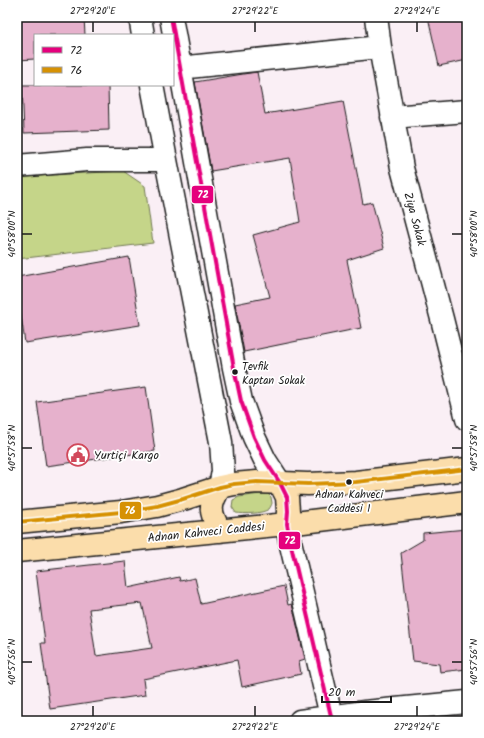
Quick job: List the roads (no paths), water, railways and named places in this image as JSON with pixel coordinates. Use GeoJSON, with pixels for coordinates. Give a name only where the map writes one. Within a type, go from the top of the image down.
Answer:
{"type":"FeatureCollection","features":[{"type":"Feature","properties":{"kind":"main road"},"geometry":{"type":"LineString","coordinates":[[17,522],[121,512],[157,506],[234,484],[257,482],[356,482],[467,469]]}},
{"type":"Feature","properties":{"kind":"main road"},"geometry":{"type":"LineString","coordinates":[[280,483],[287,497],[287,524]]}},
{"type":"Feature","properties":{"kind":"main road"},"geometry":{"type":"LineString","coordinates":[[220,487],[214,498],[212,511],[220,531]]}},
{"type":"Feature","properties":{"kind":"main road","name":"Adnan Kahveci Caddesi"},"geometry":{"type":"LineString","coordinates":[[17,551],[287,524],[467,502]]}},
{"type":"Feature","properties":{"kind":"street"},"geometry":{"type":"LineString","coordinates":[[140,17],[143,34]]}},
{"type":"Feature","properties":{"kind":"street"},"geometry":{"type":"LineString","coordinates":[[170,17],[173,34]]}},
{"type":"Feature","properties":{"kind":"street","name":"Ziya Sokak"},"geometry":{"type":"LineString","coordinates":[[376,17],[392,117],[402,168],[467,419]]}},
{"type":"Feature","properties":{"kind":"street"},"geometry":{"type":"LineString","coordinates":[[174,40],[241,401],[254,437],[265,460],[280,483]]}},
{"type":"Feature","properties":{"kind":"street"},"geometry":{"type":"LineString","coordinates":[[179,68],[380,47]]}},
{"type":"Feature","properties":{"kind":"street"},"geometry":{"type":"LineString","coordinates":[[152,86],[221,442],[223,471],[220,487]]}},
{"type":"Feature","properties":{"kind":"street"},"geometry":{"type":"LineString","coordinates":[[392,117],[467,111]]}},
{"type":"Feature","properties":{"kind":"street"},"geometry":{"type":"LineString","coordinates":[[17,166],[87,160],[166,160]]}},
{"type":"Feature","properties":{"kind":"street"},"geometry":{"type":"LineString","coordinates":[[287,524],[331,716]]}},
{"type":"Feature","properties":{"kind":"street"},"geometry":{"type":"LineString","coordinates":[[300,721],[331,716],[366,717],[467,702]]}},
{"type":"Feature","properties":{"kind":"place","name":"Tevfik Kaptan Sokak"},"geometry":{"type":"Point","coordinates":[235,372]}},
{"type":"Feature","properties":{"kind":"place","name":"Yurtiçi Kargo"},"geometry":{"type":"Point","coordinates":[78,455]}},
{"type":"Feature","properties":{"kind":"place","name":"Adnan Kahveci Caddesi 1"},"geometry":{"type":"Point","coordinates":[349,482]}}]}
